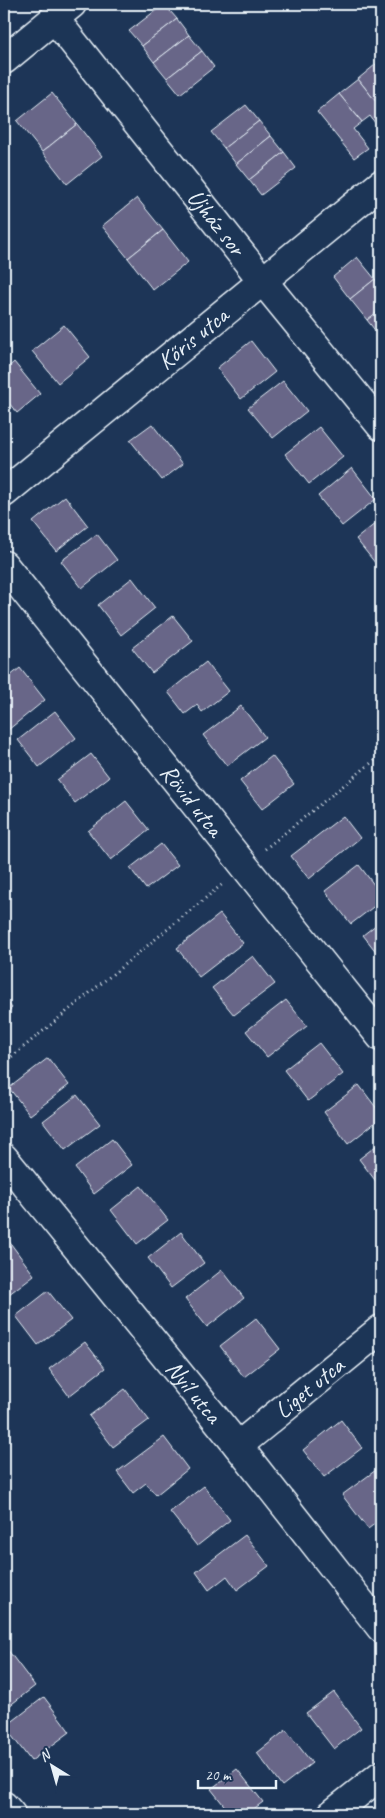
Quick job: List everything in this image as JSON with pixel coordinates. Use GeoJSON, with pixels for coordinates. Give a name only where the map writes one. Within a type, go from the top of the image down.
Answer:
{"type":"FeatureCollection","features":[{"type":"Feature","properties":{"kind":"street"},"geometry":{"type":"LineString","coordinates":[[4,60],[63,11]]}},
{"type":"Feature","properties":{"kind":"street","name":"Újház sor"},"geometry":{"type":"LineString","coordinates":[[63,11],[262,280],[381,426]]}},
{"type":"Feature","properties":{"kind":"street","name":"Kőris utca"},"geometry":{"type":"LineString","coordinates":[[4,493],[381,184]]}},
{"type":"Feature","properties":{"kind":"street","name":"Rövid utca"},"geometry":{"type":"LineString","coordinates":[[4,565],[381,1037]]}},
{"type":"Feature","properties":{"kind":"street","name":"Nyíl utca"},"geometry":{"type":"LineString","coordinates":[[4,1158],[238,1446],[381,1628]]}},
{"type":"Feature","properties":{"kind":"street","name":"Liget utca"},"geometry":{"type":"LineString","coordinates":[[238,1446],[381,1329]]}},
{"type":"Feature","properties":{"kind":"street"},"geometry":{"type":"LineString","coordinates":[[332,1814],[381,1775]]}},
{"type":"Feature","properties":{"kind":"street"},"geometry":{"type":"LineString","coordinates":[[4,1806],[11,1814]]}},
{"type":"Feature","properties":{"kind":"path"},"geometry":{"type":"LineString","coordinates":[[4,1063],[381,755]]}},
{"type":"Feature","properties":{"kind":"building"},"geometry":{"type":"Polygon","coordinates":[[[164,4],[177,19],[142,46],[129,31],[164,4]]]}},
{"type":"Feature","properties":{"kind":"building"},"geometry":{"type":"Polygon","coordinates":[[[177,19],[189,35],[154,62],[142,46],[177,19]]]}},
{"type":"Feature","properties":{"kind":"building"},"geometry":{"type":"Polygon","coordinates":[[[189,35],[202,51],[167,78],[154,62],[189,35]]]}},
{"type":"Feature","properties":{"kind":"building"},"geometry":{"type":"Polygon","coordinates":[[[202,51],[214,67],[180,94],[167,78],[202,51]]]}},
{"type":"Feature","properties":{"kind":"building"},"geometry":{"type":"Polygon","coordinates":[[[381,60],[381,108],[358,79],[381,60]]]}},
{"type":"Feature","properties":{"kind":"building"},"geometry":{"type":"Polygon","coordinates":[[[358,79],[381,108],[381,131],[370,116],[362,122],[339,94],[358,79]]]}},
{"type":"Feature","properties":{"kind":"building"},"geometry":{"type":"Polygon","coordinates":[[[52,93],[77,124],[42,152],[17,121],[52,93]]]}},
{"type":"Feature","properties":{"kind":"building"},"geometry":{"type":"Polygon","coordinates":[[[339,94],[362,122],[353,129],[368,148],[354,158],[317,112],[339,94]]]}},
{"type":"Feature","properties":{"kind":"building"},"geometry":{"type":"Polygon","coordinates":[[[246,105],[259,121],[224,148],[211,132],[246,105]]]}},
{"type":"Feature","properties":{"kind":"building"},"geometry":{"type":"Polygon","coordinates":[[[259,121],[271,136],[236,164],[224,148],[259,121]]]}},
{"type":"Feature","properties":{"kind":"building"},"geometry":{"type":"Polygon","coordinates":[[[77,124],[102,156],[67,184],[42,152],[77,124]]]}},
{"type":"Feature","properties":{"kind":"building"},"geometry":{"type":"Polygon","coordinates":[[[271,136],[284,152],[249,180],[236,164],[271,136]]]}},
{"type":"Feature","properties":{"kind":"building"},"geometry":{"type":"Polygon","coordinates":[[[284,152],[296,168],[261,195],[249,180],[284,152]]]}},
{"type":"Feature","properties":{"kind":"building"},"geometry":{"type":"Polygon","coordinates":[[[137,198],[163,230],[128,258],[102,226],[137,198]]]}},
{"type":"Feature","properties":{"kind":"building"},"geometry":{"type":"Polygon","coordinates":[[[163,230],[188,262],[153,290],[128,258],[163,230]]]}},
{"type":"Feature","properties":{"kind":"building"},"geometry":{"type":"Polygon","coordinates":[[[357,257],[375,279],[350,299],[333,277],[357,257]]]}},
{"type":"Feature","properties":{"kind":"building"},"geometry":{"type":"Polygon","coordinates":[[[375,279],[381,287],[381,309],[367,320],[350,299],[375,279]]]}},
{"type":"Feature","properties":{"kind":"building"},"geometry":{"type":"Polygon","coordinates":[[[381,309],[381,338],[367,320],[381,309]]]}},
{"type":"Feature","properties":{"kind":"building"},"geometry":{"type":"Polygon","coordinates":[[[64,325],[90,357],[58,383],[32,351],[64,325]]]}},
{"type":"Feature","properties":{"kind":"building"},"geometry":{"type":"Polygon","coordinates":[[[251,341],[275,372],[241,399],[217,368],[251,341]]]}},
{"type":"Feature","properties":{"kind":"building"},"geometry":{"type":"Polygon","coordinates":[[[14,362],[40,394],[17,413],[4,397],[4,371],[14,362]]]}},
{"type":"Feature","properties":{"kind":"building"},"geometry":{"type":"Polygon","coordinates":[[[283,381],[307,411],[273,438],[248,408],[283,381]]]}},
{"type":"Feature","properties":{"kind":"building"},"geometry":{"type":"Polygon","coordinates":[[[152,424],[183,464],[162,480],[130,440],[152,424]]]}},
{"type":"Feature","properties":{"kind":"building"},"geometry":{"type":"Polygon","coordinates":[[[319,427],[343,457],[309,484],[285,454],[319,427]]]}},
{"type":"Feature","properties":{"kind":"building"},"geometry":{"type":"Polygon","coordinates":[[[352,468],[376,499],[342,526],[318,496],[352,468]]]}},
{"type":"Feature","properties":{"kind":"building"},"geometry":{"type":"Polygon","coordinates":[[[65,496],[88,526],[56,551],[33,522],[65,496]]]}},
{"type":"Feature","properties":{"kind":"building"},"geometry":{"type":"Polygon","coordinates":[[[381,519],[381,568],[380,569],[356,539],[381,519]]]}},
{"type":"Feature","properties":{"kind":"building"},"geometry":{"type":"Polygon","coordinates":[[[97,534],[117,560],[82,588],[61,561],[97,534]]]}},
{"type":"Feature","properties":{"kind":"building"},"geometry":{"type":"Polygon","coordinates":[[[132,578],[155,608],[121,635],[98,605],[132,578]]]}},
{"type":"Feature","properties":{"kind":"building"},"geometry":{"type":"Polygon","coordinates":[[[173,616],[193,641],[152,673],[132,648],[173,616]]]}},
{"type":"Feature","properties":{"kind":"building"},"geometry":{"type":"Polygon","coordinates":[[[206,662],[229,691],[202,712],[197,705],[185,714],[168,692],[206,662]]]}},
{"type":"Feature","properties":{"kind":"building"},"geometry":{"type":"Polygon","coordinates":[[[20,668],[45,700],[8,730],[4,724],[4,681],[20,668]]]}},
{"type":"Feature","properties":{"kind":"building"},"geometry":{"type":"Polygon","coordinates":[[[241,706],[265,737],[227,766],[203,735],[241,706]]]}},
{"type":"Feature","properties":{"kind":"building"},"geometry":{"type":"Polygon","coordinates":[[[55,711],[76,738],[39,767],[18,740],[55,711]]]}},
{"type":"Feature","properties":{"kind":"building"},"geometry":{"type":"Polygon","coordinates":[[[91,754],[109,777],[75,803],[57,780],[91,754]]]}},
{"type":"Feature","properties":{"kind":"building"},"geometry":{"type":"Polygon","coordinates":[[[272,756],[294,784],[262,809],[240,781],[272,756]]]}},
{"type":"Feature","properties":{"kind":"building"},"geometry":{"type":"Polygon","coordinates":[[[126,801],[149,830],[111,860],[88,831],[126,801]]]}},
{"type":"Feature","properties":{"kind":"building"},"geometry":{"type":"Polygon","coordinates":[[[343,816],[360,838],[309,879],[291,856],[343,816]]]}},
{"type":"Feature","properties":{"kind":"building"},"geometry":{"type":"Polygon","coordinates":[[[161,844],[178,865],[146,889],[130,868],[161,844]]]}},
{"type":"Feature","properties":{"kind":"building"},"geometry":{"type":"Polygon","coordinates":[[[359,865],[381,894],[381,901],[351,924],[325,891],[359,865]]]}},
{"type":"Feature","properties":{"kind":"building"},"geometry":{"type":"Polygon","coordinates":[[[220,914],[243,943],[199,977],[177,948],[220,914]]]}},
{"type":"Feature","properties":{"kind":"building"},"geometry":{"type":"Polygon","coordinates":[[[381,921],[381,958],[363,935],[381,921]]]}},
{"type":"Feature","properties":{"kind":"building"},"geometry":{"type":"Polygon","coordinates":[[[253,956],[275,984],[234,1015],[212,988],[253,956]]]}},
{"type":"Feature","properties":{"kind":"building"},"geometry":{"type":"Polygon","coordinates":[[[4,998],[12,1008],[4,1015],[4,998]]]}},
{"type":"Feature","properties":{"kind":"building"},"geometry":{"type":"Polygon","coordinates":[[[286,1000],[307,1026],[267,1057],[246,1031],[286,1000]]]}},
{"type":"Feature","properties":{"kind":"building"},"geometry":{"type":"Polygon","coordinates":[[[319,1043],[343,1074],[308,1101],[284,1070],[319,1043]]]}},
{"type":"Feature","properties":{"kind":"building"},"geometry":{"type":"Polygon","coordinates":[[[48,1058],[69,1085],[30,1115],[9,1088],[48,1058]]]}},
{"type":"Feature","properties":{"kind":"building"},"geometry":{"type":"Polygon","coordinates":[[[359,1085],[381,1114],[381,1118],[348,1144],[324,1112],[359,1085]]]}},
{"type":"Feature","properties":{"kind":"building"},"geometry":{"type":"Polygon","coordinates":[[[77,1095],[100,1124],[65,1150],[43,1121],[77,1095]]]}},
{"type":"Feature","properties":{"kind":"building"},"geometry":{"type":"Polygon","coordinates":[[[112,1139],[132,1165],[94,1194],[75,1168],[112,1139]]]}},
{"type":"Feature","properties":{"kind":"building"},"geometry":{"type":"Polygon","coordinates":[[[381,1142],[381,1188],[359,1159],[381,1142]]]}},
{"type":"Feature","properties":{"kind":"building"},"geometry":{"type":"Polygon","coordinates":[[[141,1186],[168,1220],[137,1244],[111,1210],[141,1186]]]}},
{"type":"Feature","properties":{"kind":"building"},"geometry":{"type":"Polygon","coordinates":[[[181,1232],[204,1263],[171,1288],[148,1258],[181,1232]]]}},
{"type":"Feature","properties":{"kind":"building"},"geometry":{"type":"Polygon","coordinates":[[[8,1240],[34,1275],[4,1298],[4,1243],[8,1240]]]}},
{"type":"Feature","properties":{"kind":"building"},"geometry":{"type":"Polygon","coordinates":[[[222,1270],[244,1298],[207,1327],[185,1299],[222,1270]]]}},
{"type":"Feature","properties":{"kind":"building"},"geometry":{"type":"Polygon","coordinates":[[[48,1291],[71,1320],[38,1345],[16,1316],[48,1291]]]}},
{"type":"Feature","properties":{"kind":"building"},"geometry":{"type":"Polygon","coordinates":[[[256,1318],[280,1349],[244,1377],[220,1346],[256,1318]]]}},
{"type":"Feature","properties":{"kind":"building"},"geometry":{"type":"Polygon","coordinates":[[[85,1342],[105,1368],[69,1396],[49,1369],[85,1342]]]}},
{"type":"Feature","properties":{"kind":"building"},"geometry":{"type":"Polygon","coordinates":[[[125,1389],[149,1420],[113,1447],[89,1416],[125,1389]]]}},
{"type":"Feature","properties":{"kind":"building"},"geometry":{"type":"Polygon","coordinates":[[[341,1420],[362,1448],[324,1477],[303,1450],[341,1420]]]}},
{"type":"Feature","properties":{"kind":"building"},"geometry":{"type":"Polygon","coordinates":[[[164,1437],[188,1469],[156,1495],[146,1483],[133,1493],[117,1472],[164,1437]]]}},
{"type":"Feature","properties":{"kind":"building"},"geometry":{"type":"Polygon","coordinates":[[[376,1470],[381,1476],[381,1519],[368,1529],[342,1495],[376,1470]]]}},
{"type":"Feature","properties":{"kind":"building"},"geometry":{"type":"Polygon","coordinates":[[[204,1486],[230,1520],[197,1546],[170,1512],[204,1486]]]}},
{"type":"Feature","properties":{"kind":"building"},"geometry":{"type":"Polygon","coordinates":[[[245,1535],[269,1566],[237,1590],[227,1576],[209,1590],[196,1572],[245,1535]]]}},
{"type":"Feature","properties":{"kind":"building"},"geometry":{"type":"Polygon","coordinates":[[[7,1649],[35,1686],[4,1710],[4,1652],[7,1649]]]}},
{"type":"Feature","properties":{"kind":"building"},"geometry":{"type":"Polygon","coordinates":[[[334,1692],[361,1728],[334,1749],[306,1713],[334,1692]]]}},
{"type":"Feature","properties":{"kind":"building"},"geometry":{"type":"Polygon","coordinates":[[[44,1697],[70,1732],[31,1761],[5,1727],[44,1697]]]}},
{"type":"Feature","properties":{"kind":"building"},"geometry":{"type":"Polygon","coordinates":[[[286,1730],[312,1763],[282,1786],[257,1753],[286,1730]]]}},
{"type":"Feature","properties":{"kind":"building"},"geometry":{"type":"Polygon","coordinates":[[[237,1769],[263,1802],[247,1814],[231,1814],[211,1789],[237,1769]]]}}]}
